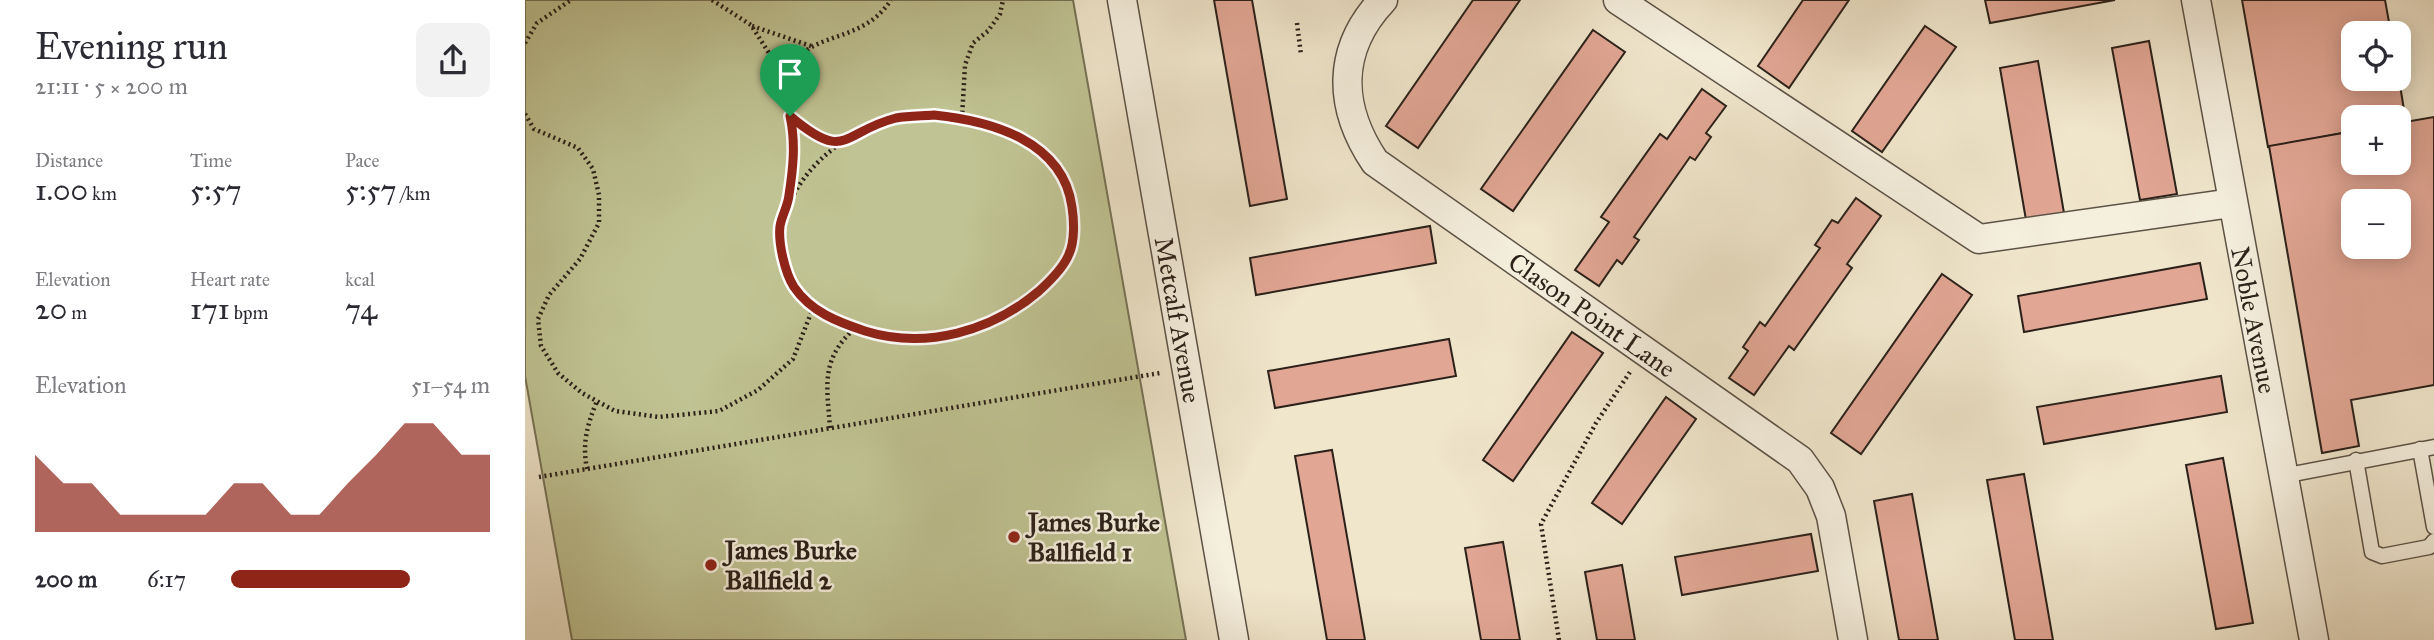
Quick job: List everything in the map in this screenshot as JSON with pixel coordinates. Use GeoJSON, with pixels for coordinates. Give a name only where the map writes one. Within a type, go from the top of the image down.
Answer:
{"type":"FeatureCollection","features":[{"type":"Feature","properties":{"kind":"street","name":"Metcalf Avenue"},"geometry":{"type":"LineString","coordinates":[[1122,0],[1234,640]]}},
{"type":"Feature","properties":{"kind":"street","name":"Clason Point Lane"},"geometry":{"type":"LineString","coordinates":[[1384,0],[1362,27],[1350,56],[1347,80],[1348,108],[1358,138],[1375,162],[1800,460],[1821,488],[1831,516],[1853,640]]}},
{"type":"Feature","properties":{"kind":"street"},"geometry":{"type":"LineString","coordinates":[[1618,0],[1979,239],[2232,203]]}},
{"type":"Feature","properties":{"kind":"street","name":"Noble Avenue"},"geometry":{"type":"LineString","coordinates":[[2196,0],[2314,640]]}},
{"type":"Feature","properties":{"kind":"lane"},"geometry":{"type":"LineString","coordinates":[[2283,476],[2427,448],[2434,527]]}},
{"type":"Feature","properties":{"kind":"lane"},"geometry":{"type":"LineString","coordinates":[[2356,460],[2372,552],[2382,556],[2429,547],[2434,541]]}},
{"type":"Feature","properties":{"kind":"path"},"geometry":{"type":"LineString","coordinates":[[525,43],[527,35],[537,23],[571,0]]}},
{"type":"Feature","properties":{"kind":"path"},"geometry":{"type":"LineString","coordinates":[[712,0],[751,25],[811,46]]}},
{"type":"Feature","properties":{"kind":"path"},"geometry":{"type":"LineString","coordinates":[[783,87],[793,62],[811,46],[847,36],[882,14],[891,0]]}},
{"type":"Feature","properties":{"kind":"path"},"geometry":{"type":"LineString","coordinates":[[962,118],[965,65],[973,43],[988,32],[1000,14],[1003,0]]}},
{"type":"Feature","properties":{"kind":"path"},"geometry":{"type":"LineString","coordinates":[[1297,23],[1301,55]]}},
{"type":"Feature","properties":{"kind":"path"},"geometry":{"type":"LineString","coordinates":[[751,25],[776,64],[795,138],[789,198],[780,227],[783,256],[793,286],[813,308],[855,328],[909,339],[952,335],[991,322],[1019,308],[1049,282],[1069,254],[1074,219],[1069,187],[1053,160],[1003,130],[962,118],[934,115],[896,118],[844,143],[808,172],[789,198]]}},
{"type":"Feature","properties":{"kind":"path"},"geometry":{"type":"LineString","coordinates":[[525,114],[534,129],[578,148],[593,170],[599,223],[580,259],[549,295],[538,319],[541,346],[558,373],[597,401],[615,411],[659,417],[719,411],[758,390],[793,359],[813,308]]}},
{"type":"Feature","properties":{"kind":"path"},"geometry":{"type":"LineString","coordinates":[[790,116],[815,137],[844,143]]}},
{"type":"Feature","properties":{"kind":"path"},"geometry":{"type":"LineString","coordinates":[[830,428],[827,383],[830,360],[839,342],[855,328]]}},
{"type":"Feature","properties":{"kind":"path"},"geometry":{"type":"LineString","coordinates":[[1559,640],[1541,524],[1596,424],[1637,362]]}},
{"type":"Feature","properties":{"kind":"path"},"geometry":{"type":"LineString","coordinates":[[539,477],[1187,368]]}},
{"type":"Feature","properties":{"kind":"path"},"geometry":{"type":"LineString","coordinates":[[587,469],[583,451],[587,426],[597,401]]}},
{"type":"Feature","properties":{"kind":"green space"},"geometry":{"type":"Polygon","coordinates":[[[525,0],[1073,0],[1186,640],[572,640],[525,376],[525,0]]]}},
{"type":"Feature","properties":{"kind":"building"},"geometry":{"type":"Polygon","coordinates":[[[1214,0],[1252,0],[1287,199],[1250,206],[1214,0]]]}},
{"type":"Feature","properties":{"kind":"building"},"geometry":{"type":"Polygon","coordinates":[[[1473,0],[1520,0],[1418,148],[1386,126],[1473,0]]]}},
{"type":"Feature","properties":{"kind":"building"},"geometry":{"type":"Polygon","coordinates":[[[1803,0],[1849,0],[1789,88],[1758,66],[1803,0]]]}},
{"type":"Feature","properties":{"kind":"building"},"geometry":{"type":"Polygon","coordinates":[[[1985,0],[2115,0],[1990,23],[1985,0]]]}},
{"type":"Feature","properties":{"kind":"building"},"geometry":{"type":"Polygon","coordinates":[[[2242,0],[2385,0],[2389,21],[2341,21],[2341,91],[2401,91],[2403,105],[2341,105],[2341,133],[2268,147],[2242,0]]]}},
{"type":"Feature","properties":{"kind":"building"},"geometry":{"type":"Polygon","coordinates":[[[1925,26],[1956,47],[1882,152],[1852,131],[1925,26]]]}},
{"type":"Feature","properties":{"kind":"building"},"geometry":{"type":"Polygon","coordinates":[[[1593,30],[1625,52],[1513,211],[1481,189],[1593,30]]]}},
{"type":"Feature","properties":{"kind":"building"},"geometry":{"type":"Polygon","coordinates":[[[2149,41],[2177,194],[2140,200],[2112,48],[2149,41]]]}},
{"type":"Feature","properties":{"kind":"building"},"geometry":{"type":"Polygon","coordinates":[[[2038,61],[2064,213],[2026,220],[2000,68],[2038,61]]]}},
{"type":"Feature","properties":{"kind":"building"},"geometry":{"type":"Polygon","coordinates":[[[1702,89],[1726,106],[1706,133],[1711,137],[1695,160],[1690,157],[1634,237],[1639,240],[1622,264],[1617,260],[1599,286],[1575,270],[1609,222],[1601,217],[1660,134],[1667,139],[1702,89]]]}},
{"type":"Feature","properties":{"kind":"building"},"geometry":{"type":"Polygon","coordinates":[[[2434,117],[2434,385],[2351,400],[2359,446],[2322,453],[2269,146],[2341,133],[2341,175],[2411,175],[2411,121],[2434,117]]]}},
{"type":"Feature","properties":{"kind":"building"},"geometry":{"type":"Polygon","coordinates":[[[1856,198],[1881,216],[1847,264],[1852,268],[1794,350],[1789,346],[1754,395],[1729,378],[1748,351],[1743,347],[1760,322],[1765,326],[1820,248],[1815,245],[1832,220],[1838,223],[1856,198]]]}},
{"type":"Feature","properties":{"kind":"building"},"geometry":{"type":"Polygon","coordinates":[[[1430,226],[1436,263],[1256,295],[1250,258],[1430,226]]]}},
{"type":"Feature","properties":{"kind":"building"},"geometry":{"type":"Polygon","coordinates":[[[2200,263],[2207,299],[2024,332],[2018,296],[2200,263]]]}},
{"type":"Feature","properties":{"kind":"building"},"geometry":{"type":"Polygon","coordinates":[[[1942,274],[1972,295],[1861,454],[1831,433],[1942,274]]]}},
{"type":"Feature","properties":{"kind":"building"},"geometry":{"type":"Polygon","coordinates":[[[1572,332],[1603,353],[1513,481],[1483,460],[1572,332]]]}},
{"type":"Feature","properties":{"kind":"building"},"geometry":{"type":"Polygon","coordinates":[[[1449,339],[1456,376],[1275,408],[1268,371],[1449,339]]]}},
{"type":"Feature","properties":{"kind":"building"},"geometry":{"type":"Polygon","coordinates":[[[2221,376],[2227,412],[2044,444],[2037,407],[2221,376]]]}},
{"type":"Feature","properties":{"kind":"building"},"geometry":{"type":"Polygon","coordinates":[[[1666,397],[1696,419],[1622,524],[1592,503],[1666,397]]]}},
{"type":"Feature","properties":{"kind":"building"},"geometry":{"type":"Polygon","coordinates":[[[1332,450],[1365,640],[1327,640],[1295,456],[1332,450]]]}},
{"type":"Feature","properties":{"kind":"building"},"geometry":{"type":"Polygon","coordinates":[[[2223,458],[2253,623],[2216,629],[2186,465],[2223,458]]]}},
{"type":"Feature","properties":{"kind":"building"},"geometry":{"type":"Polygon","coordinates":[[[2024,474],[2053,640],[2015,640],[1987,480],[2024,474]]]}},
{"type":"Feature","properties":{"kind":"building"},"geometry":{"type":"Polygon","coordinates":[[[1912,494],[1938,640],[1899,640],[1874,501],[1912,494]]]}},
{"type":"Feature","properties":{"kind":"building"},"geometry":{"type":"Polygon","coordinates":[[[1811,534],[1818,571],[1682,595],[1675,557],[1811,534]]]}},
{"type":"Feature","properties":{"kind":"building"},"geometry":{"type":"Polygon","coordinates":[[[1503,542],[1520,640],[1481,640],[1465,548],[1503,542]]]}},
{"type":"Feature","properties":{"kind":"building"},"geometry":{"type":"Polygon","coordinates":[[[1622,565],[1635,640],[1597,640],[1585,572],[1622,565]]]}},
{"type":"Feature","properties":{"kind":"place","name":"James Burke Ballfield 1"},"geometry":{"type":"Point","coordinates":[1014,537]}},
{"type":"Feature","properties":{"kind":"place","name":"James Burke Ballfield 2"},"geometry":{"type":"Point","coordinates":[711,565]}},
{"type":"Feature","properties":{"kind":"route"},"geometry":{"type":"LineString","coordinates":[[934,115],[974,120],[1003,130],[1053,160],[1069,187],[1074,219],[1069,254],[1049,282],[1019,308],[991,322],[952,335],[909,339],[872,333],[838,322],[813,308],[793,286],[783,256],[780,227],[789,198],[795,138],[790,116],[815,137],[844,143],[896,118],[934,115]]}}]}
